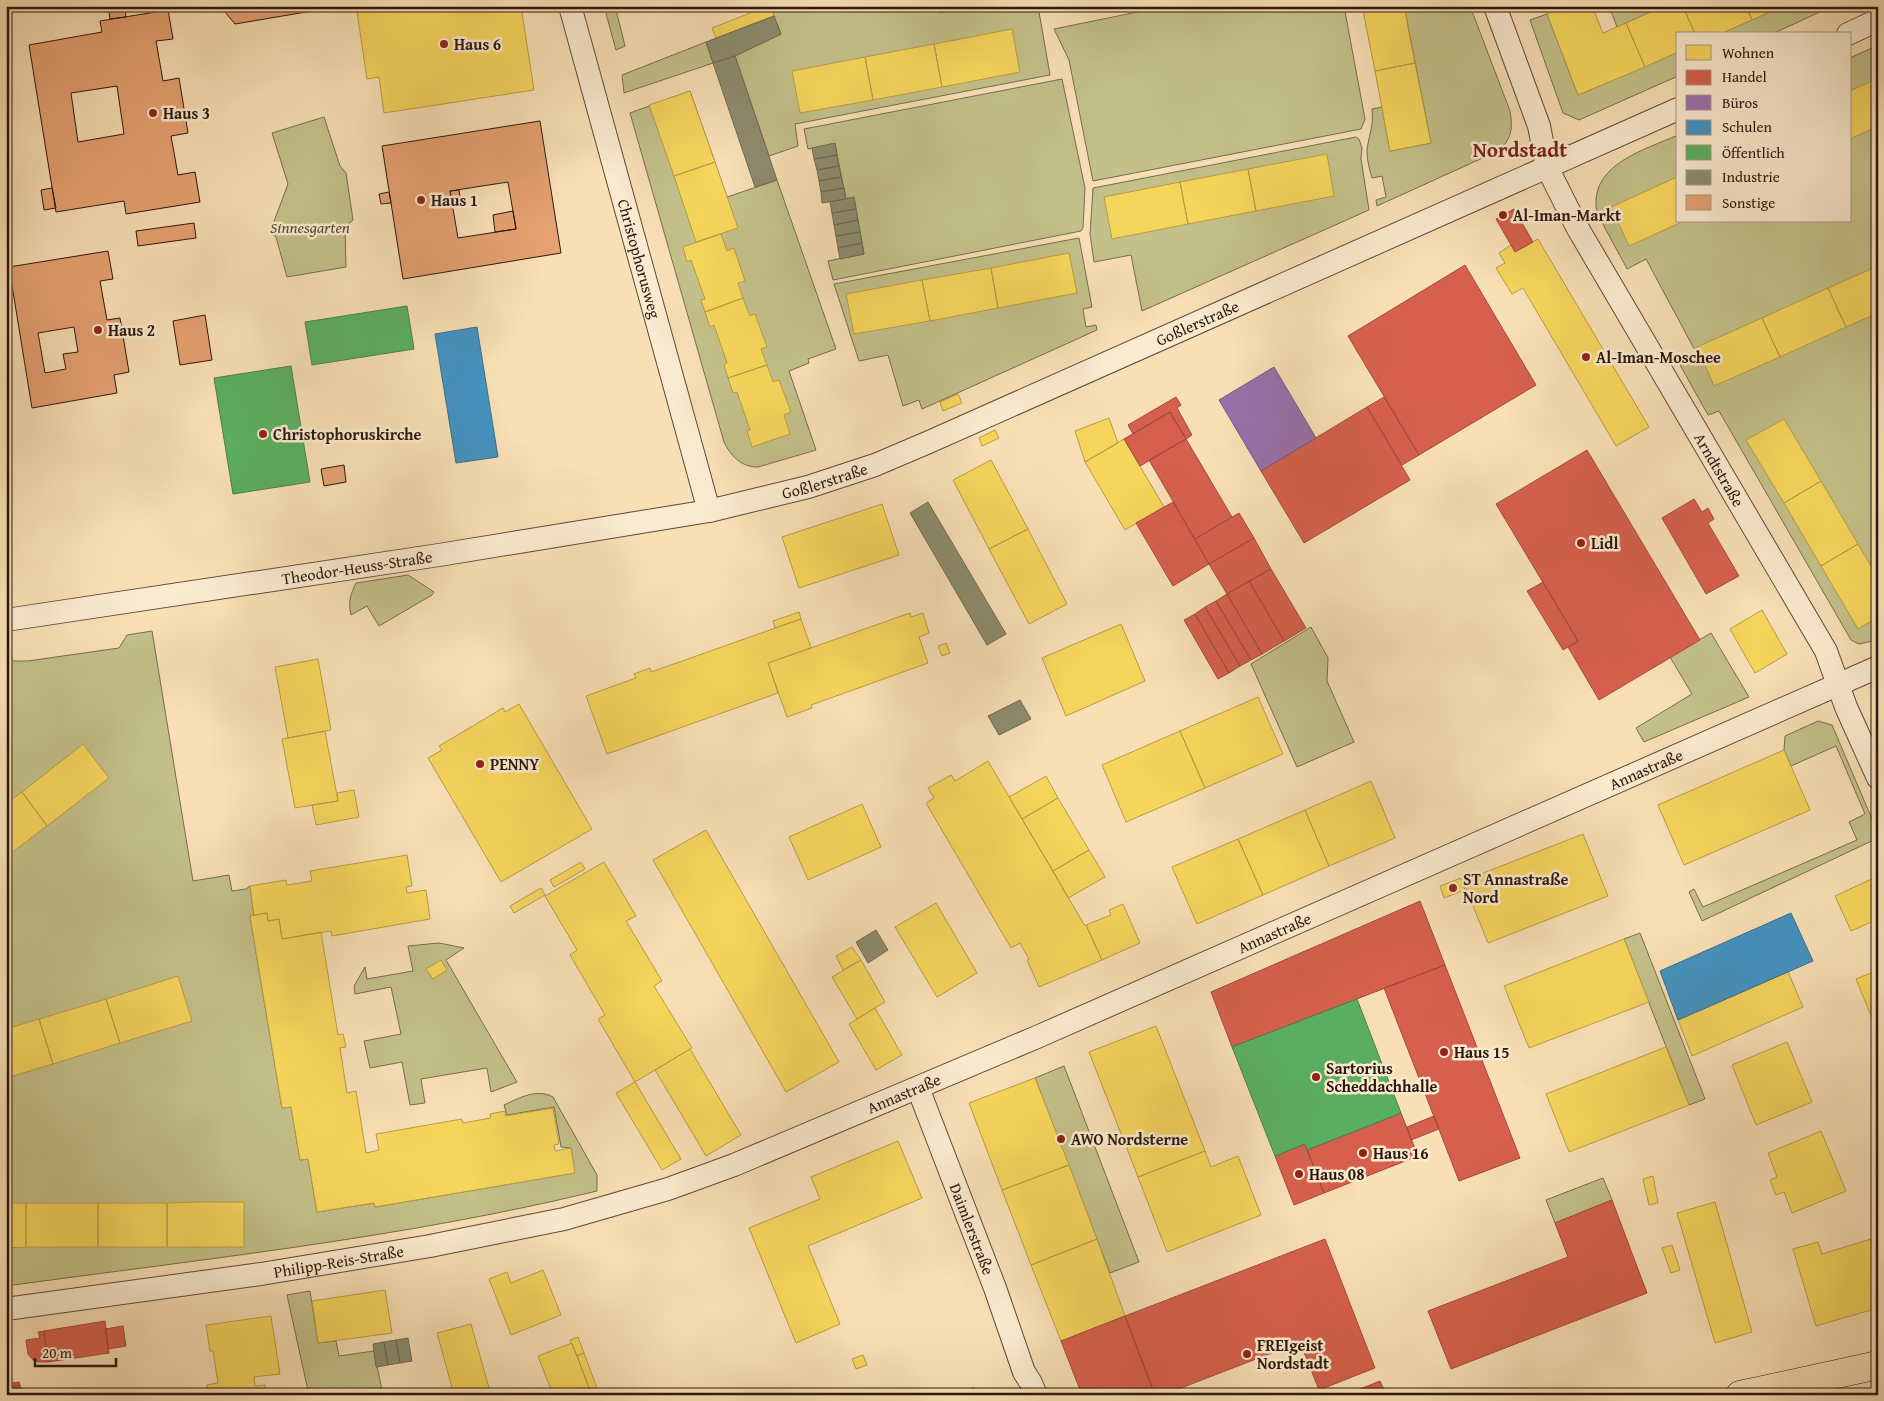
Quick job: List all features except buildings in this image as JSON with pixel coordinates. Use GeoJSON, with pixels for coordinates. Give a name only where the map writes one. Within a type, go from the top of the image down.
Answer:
{"type":"FeatureCollection","features":[{"type":"Feature","properties":{"kind":"main road"},"geometry":{"type":"LineString","coordinates":[[1740,1395],[1878,1365]]}},
{"type":"Feature","properties":{"kind":"street","name":"Christophorusweg"},"geometry":{"type":"LineString","coordinates":[[570,6],[709,512]]}},
{"type":"Feature","properties":{"kind":"street","name":"Arndtstraße"},"geometry":{"type":"LineString","coordinates":[[1495,6],[1539,126],[1548,167],[1577,227],[1826,651],[1878,778]]}},
{"type":"Feature","properties":{"kind":"street"},"geometry":{"type":"LineString","coordinates":[[1852,32],[1878,20]]}},
{"type":"Feature","properties":{"kind":"street","name":"Goßlerstraße"},"geometry":{"type":"LineString","coordinates":[[709,512],[808,487],[874,465],[1676,110]]}},
{"type":"Feature","properties":{"kind":"street","name":"Theodor-Heuss-Straße"},"geometry":{"type":"LineString","coordinates":[[6,620],[439,555],[709,512]]}},
{"type":"Feature","properties":{"kind":"street","name":"Annastraße"},"geometry":{"type":"LineString","coordinates":[[668,1189],[734,1165],[1046,1033],[1878,667]]}},
{"type":"Feature","properties":{"kind":"street","name":"Daimlerstraße"},"geometry":{"type":"LineString","coordinates":[[918,1088],[1024,1372],[1032,1383],[1036,1395]]}},
{"type":"Feature","properties":{"kind":"street","name":"Philipp-Reis-Straße"},"geometry":{"type":"LineString","coordinates":[[6,1309],[261,1274],[430,1246],[564,1219],[668,1189]]}},
{"type":"Feature","properties":{"kind":"street","name":"Daimlerstraße"},"geometry":{"type":"LineString","coordinates":[[1024,1372],[1026,1395]]}},
{"type":"Feature","properties":{"kind":"green space"},"geometry":{"type":"Polygon","coordinates":[[[604,6],[615,6],[625,46],[616,50],[604,6]]]}},
{"type":"Feature","properties":{"kind":"green space"},"geometry":{"type":"Polygon","coordinates":[[[770,6],[938,6],[940,13],[973,6],[1038,6],[1050,75],[795,124],[798,146],[769,156],[735,56],[781,34],[770,6]]]}},
{"type":"Feature","properties":{"kind":"green space"},"geometry":{"type":"Polygon","coordinates":[[[1167,6],[1344,6],[1365,119],[1361,129],[1093,181],[1069,60],[1054,29],[1167,6]]]}},
{"type":"Feature","properties":{"kind":"green space"},"geometry":{"type":"Polygon","coordinates":[[[1404,6],[1470,6],[1510,111],[1511,128],[1509,138],[1498,151],[1377,206],[1376,200],[1386,197],[1382,176],[1372,178],[1368,161],[1367,150],[1372,125],[1372,109],[1382,107],[1390,151],[1431,143],[1404,6]]]}},
{"type":"Feature","properties":{"kind":"green space"},"geometry":{"type":"Polygon","coordinates":[[[1609,6],[1664,6],[1617,27],[1609,6]]]}},
{"type":"Feature","properties":{"kind":"green space"},"geometry":{"type":"Polygon","coordinates":[[[1783,6],[1833,6],[1776,32],[1724,32],[1783,6]]]}},
{"type":"Feature","properties":{"kind":"green space"},"geometry":{"type":"Polygon","coordinates":[[[1547,14],[1578,95],[1676,53],[1676,77],[1579,120],[1563,113],[1530,20],[1547,14]]]}},
{"type":"Feature","properties":{"kind":"green space"},"geometry":{"type":"Polygon","coordinates":[[[706,42],[713,63],[624,93],[622,75],[706,42]]]}},
{"type":"Feature","properties":{"kind":"green space"},"geometry":{"type":"Polygon","coordinates":[[[1874,47],[1878,53],[1878,640],[1859,644],[1851,640],[1719,411],[1708,415],[1680,365],[1698,356],[1646,259],[1627,269],[1604,227],[1596,206],[1597,191],[1603,179],[1612,168],[1638,152],[1676,136],[1676,222],[1852,222],[1852,57],[1874,47]]]}},
{"type":"Feature","properties":{"kind":"green space"},"geometry":{"type":"Polygon","coordinates":[[[1062,79],[1085,188],[1083,228],[1081,231],[833,280],[828,261],[864,254],[854,198],[846,199],[835,144],[808,149],[804,129],[1062,79]]]}},
{"type":"Feature","properties":{"kind":"green space"},"geometry":{"type":"Polygon","coordinates":[[[690,91],[727,197],[777,180],[836,349],[808,359],[809,363],[789,371],[816,450],[758,467],[746,465],[737,460],[724,442],[630,113],[690,91]]]}},
{"type":"Feature","properties":{"kind":"green space","name":"Sinnesgarten"},"geometry":{"type":"Polygon","coordinates":[[[324,117],[340,166],[346,173],[353,220],[345,227],[346,267],[287,277],[276,237],[270,232],[288,184],[272,133],[324,117]]]}},
{"type":"Feature","properties":{"kind":"green space"},"geometry":{"type":"Polygon","coordinates":[[[1356,137],[1359,139],[1362,148],[1361,159],[1369,210],[1142,311],[1131,255],[1094,262],[1090,234],[1093,188],[1356,137]]]}},
{"type":"Feature","properties":{"kind":"green space"},"geometry":{"type":"Polygon","coordinates":[[[1079,238],[1092,307],[1083,309],[1086,327],[1096,325],[1097,330],[922,409],[919,400],[903,406],[888,355],[859,361],[834,284],[1079,238]]]}},
{"type":"Feature","properties":{"kind":"green space"},"geometry":{"type":"Polygon","coordinates":[[[408,575],[434,592],[432,595],[379,626],[367,606],[351,615],[350,599],[356,583],[408,575]]]}},
{"type":"Feature","properties":{"kind":"green space"},"geometry":{"type":"Polygon","coordinates":[[[1311,627],[1328,658],[1327,681],[1354,742],[1297,767],[1251,664],[1311,627]]]}},
{"type":"Feature","properties":{"kind":"green space"},"geometry":{"type":"Polygon","coordinates":[[[152,631],[193,881],[229,875],[232,891],[246,889],[250,886],[254,915],[250,916],[282,1108],[291,1107],[300,1160],[308,1159],[317,1212],[374,1203],[375,1207],[574,1173],[571,1148],[561,1147],[554,1107],[507,1115],[504,1105],[522,1097],[541,1093],[553,1097],[597,1175],[597,1191],[451,1222],[377,1235],[6,1286],[6,661],[28,661],[119,648],[127,635],[152,631]]]}},
{"type":"Feature","properties":{"kind":"green space"},"geometry":{"type":"Polygon","coordinates":[[[1711,633],[1749,697],[1644,742],[1636,728],[1692,694],[1670,657],[1711,633]]]}},
{"type":"Feature","properties":{"kind":"green space"},"geometry":{"type":"Polygon","coordinates":[[[1818,721],[1832,725],[1878,833],[1878,838],[1702,921],[1689,892],[1694,889],[1703,907],[1857,840],[1849,822],[1865,814],[1836,746],[1791,766],[1784,750],[1785,736],[1818,721]]]}},
{"type":"Feature","properties":{"kind":"green space"},"geometry":{"type":"Polygon","coordinates":[[[1640,933],[1705,1099],[1689,1105],[1624,939],[1640,933]]]}},
{"type":"Feature","properties":{"kind":"green space"},"geometry":{"type":"Polygon","coordinates":[[[439,943],[464,948],[446,960],[517,1082],[491,1092],[487,1068],[421,1079],[425,1103],[410,1105],[402,1062],[370,1068],[364,1041],[401,1034],[391,987],[355,994],[354,986],[365,967],[367,979],[413,971],[408,946],[439,943]]]}},
{"type":"Feature","properties":{"kind":"green space"},"geometry":{"type":"Polygon","coordinates":[[[1064,1066],[1139,1262],[1110,1273],[1035,1078],[1064,1066]]]}},
{"type":"Feature","properties":{"kind":"green space"},"geometry":{"type":"Polygon","coordinates":[[[1603,1178],[1612,1200],[1555,1223],[1546,1200],[1603,1178]]]}},
{"type":"Feature","properties":{"kind":"green space"},"geometry":{"type":"Polygon","coordinates":[[[310,1291],[318,1343],[336,1341],[339,1356],[374,1351],[383,1395],[309,1395],[287,1295],[310,1291]]]}},
{"type":"Feature","properties":{"kind":"place","name":"Haus 6"},"geometry":{"type":"Point","coordinates":[444,44]}},
{"type":"Feature","properties":{"kind":"place","name":"Haus 3"},"geometry":{"type":"Point","coordinates":[153,113]}},
{"type":"Feature","properties":{"kind":"place","name":"Haus 1"},"geometry":{"type":"Point","coordinates":[421,200]}},
{"type":"Feature","properties":{"kind":"place","name":"Al-Iman-Markt"},"geometry":{"type":"Point","coordinates":[1503,215]}},
{"type":"Feature","properties":{"kind":"place","name":"Haus 2"},"geometry":{"type":"Point","coordinates":[98,330]}},
{"type":"Feature","properties":{"kind":"place","name":"Al-Iman-Moschee"},"geometry":{"type":"Point","coordinates":[1586,357]}},
{"type":"Feature","properties":{"kind":"place","name":"Christophoruskirche"},"geometry":{"type":"Point","coordinates":[263,434]}},
{"type":"Feature","properties":{"kind":"place","name":"Lidl"},"geometry":{"type":"Point","coordinates":[1581,543]}},
{"type":"Feature","properties":{"kind":"place","name":"PENNY"},"geometry":{"type":"Point","coordinates":[480,764]}},
{"type":"Feature","properties":{"kind":"place","name":"ST Annastraße Nord"},"geometry":{"type":"Point","coordinates":[1453,888]}},
{"type":"Feature","properties":{"kind":"place","name":"Haus 15"},"geometry":{"type":"Point","coordinates":[1444,1052]}},
{"type":"Feature","properties":{"kind":"place","name":"Sartorius Scheddachhalle"},"geometry":{"type":"Point","coordinates":[1316,1077]}},
{"type":"Feature","properties":{"kind":"place","name":"AWO Nordsterne"},"geometry":{"type":"Point","coordinates":[1061,1139]}},
{"type":"Feature","properties":{"kind":"place","name":"Haus 16"},"geometry":{"type":"Point","coordinates":[1363,1153]}},
{"type":"Feature","properties":{"kind":"place","name":"Haus 08"},"geometry":{"type":"Point","coordinates":[1299,1174]}},
{"type":"Feature","properties":{"kind":"place","name":"FREIgeist Nordstadt"},"geometry":{"type":"Point","coordinates":[1247,1354]}},
{"type":"Feature","properties":{"kind":"district","name":"Nordstadt"},"geometry":{"type":"Point","coordinates":[1520,150]}}]}
